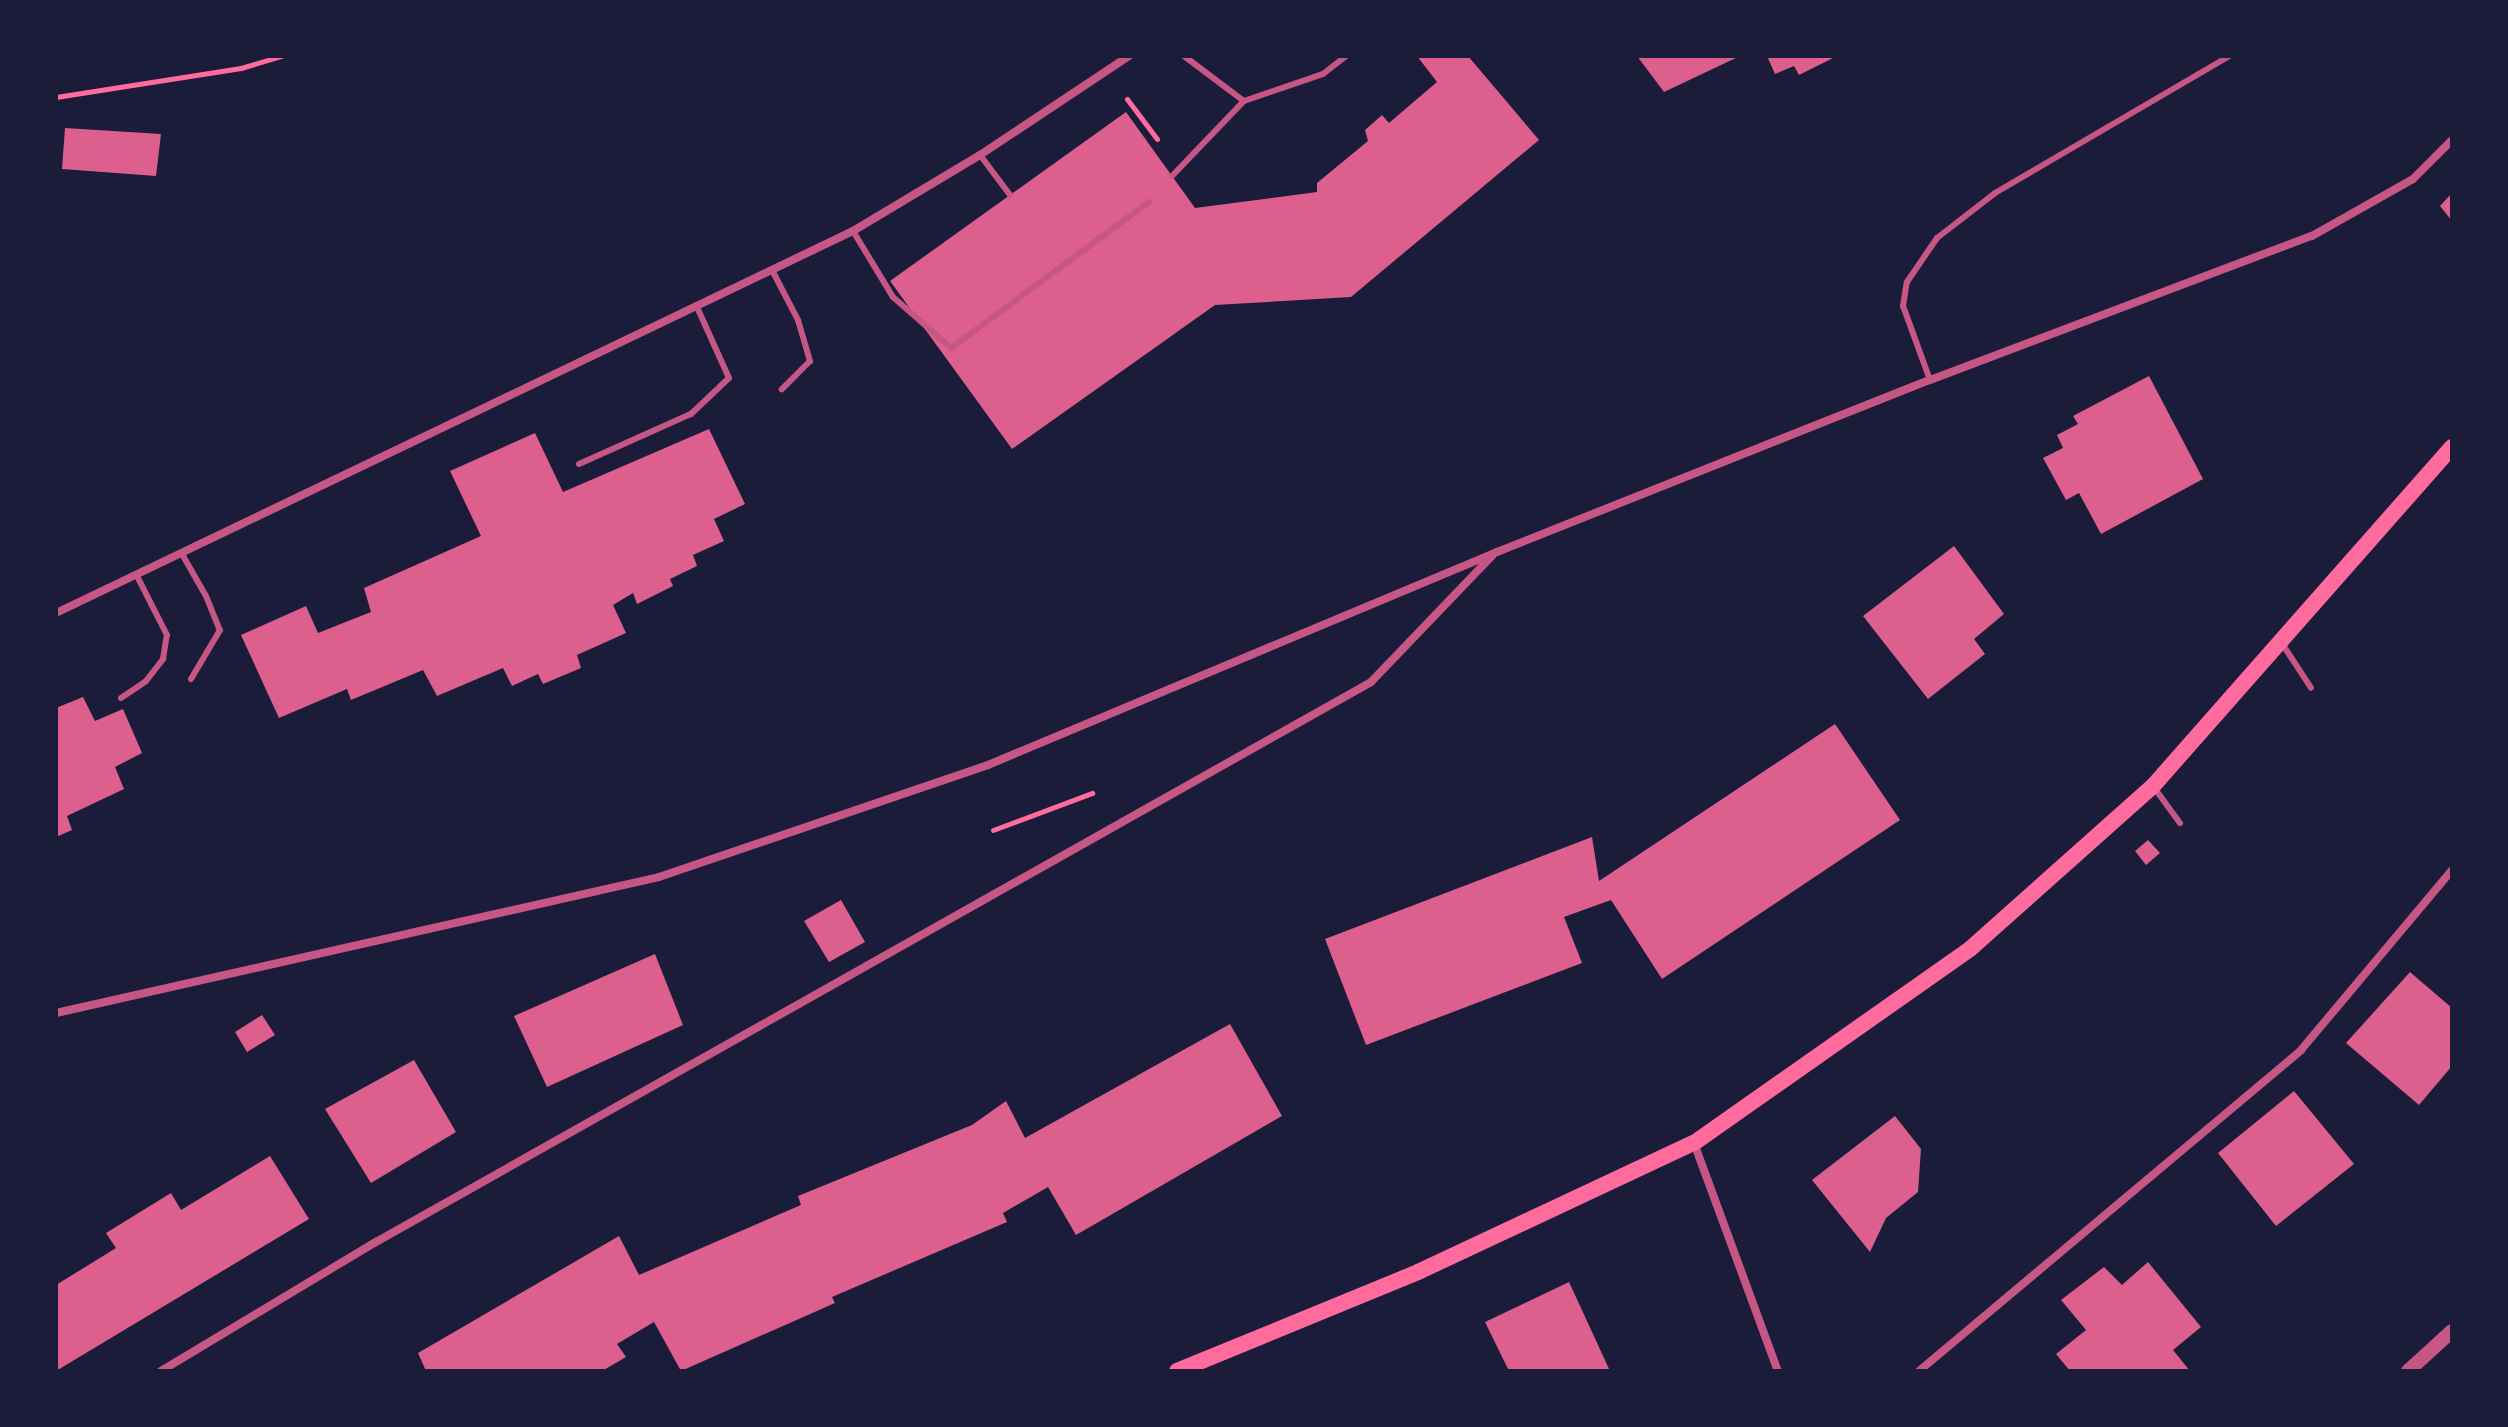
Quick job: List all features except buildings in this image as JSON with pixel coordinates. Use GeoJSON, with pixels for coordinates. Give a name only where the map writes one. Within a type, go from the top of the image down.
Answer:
{"type":"FeatureCollection","features":[{"type":"Feature","properties":{"kind":"main road"},"geometry":{"type":"LineString","coordinates":[[1177,1371],[1418,1272],[1694,1143],[1970,949],[2153,786],[2452,447]]}},
{"type":"Feature","properties":{"kind":"street"},"geometry":{"type":"LineString","coordinates":[[56,613],[853,231],[980,155],[1129,56]]}},
{"type":"Feature","properties":{"kind":"street"},"geometry":{"type":"LineString","coordinates":[[56,1013],[659,877],[988,765],[1497,552],[1930,380],[2312,236],[2413,179],[2452,140]]}},
{"type":"Feature","properties":{"kind":"street"},"geometry":{"type":"LineString","coordinates":[[161,1371],[376,1242],[1371,682],[1497,552]]}},
{"type":"Feature","properties":{"kind":"street"},"geometry":{"type":"LineString","coordinates":[[1919,1371],[2301,1050],[2452,870]]}},
{"type":"Feature","properties":{"kind":"street"},"geometry":{"type":"LineString","coordinates":[[1694,1143],[1778,1371]]}},
{"type":"Feature","properties":{"kind":"street"},"geometry":{"type":"LineString","coordinates":[[2408,1371],[2452,1331]]}},
{"type":"Feature","properties":{"kind":"lane"},"geometry":{"type":"LineString","coordinates":[[1184,56],[1244,101]]}},
{"type":"Feature","properties":{"kind":"lane"},"geometry":{"type":"LineString","coordinates":[[1172,176],[1244,101],[1323,74],[1346,56]]}},
{"type":"Feature","properties":{"kind":"lane"},"geometry":{"type":"LineString","coordinates":[[1930,380],[1903,306],[1907,282],[1937,238],[1995,193],[2229,56]]}},
{"type":"Feature","properties":{"kind":"lane"},"geometry":{"type":"LineString","coordinates":[[980,155],[1010,195]]}},
{"type":"Feature","properties":{"kind":"lane"},"geometry":{"type":"LineString","coordinates":[[853,231],[893,297],[951,348],[1149,202]]}},
{"type":"Feature","properties":{"kind":"lane"},"geometry":{"type":"LineString","coordinates":[[773,272],[798,320],[810,361],[782,389]]}},
{"type":"Feature","properties":{"kind":"lane"},"geometry":{"type":"LineString","coordinates":[[579,464],[691,414],[729,378],[696,305]]}},
{"type":"Feature","properties":{"kind":"lane"},"geometry":{"type":"LineString","coordinates":[[182,554],[206,596],[220,630],[191,679]]}},
{"type":"Feature","properties":{"kind":"lane"},"geometry":{"type":"LineString","coordinates":[[121,698],[146,681],[163,659],[167,635],[137,576]]}},
{"type":"Feature","properties":{"kind":"lane"},"geometry":{"type":"LineString","coordinates":[[2281,642],[2311,688]]}},
{"type":"Feature","properties":{"kind":"lane"},"geometry":{"type":"LineString","coordinates":[[2153,786],[2180,823]]}},
{"type":"Feature","properties":{"kind":"path"},"geometry":{"type":"LineString","coordinates":[[56,97],[241,68],[281,56]]}},
{"type":"Feature","properties":{"kind":"path"},"geometry":{"type":"LineString","coordinates":[[1134,107],[1149,128]]}}]}
